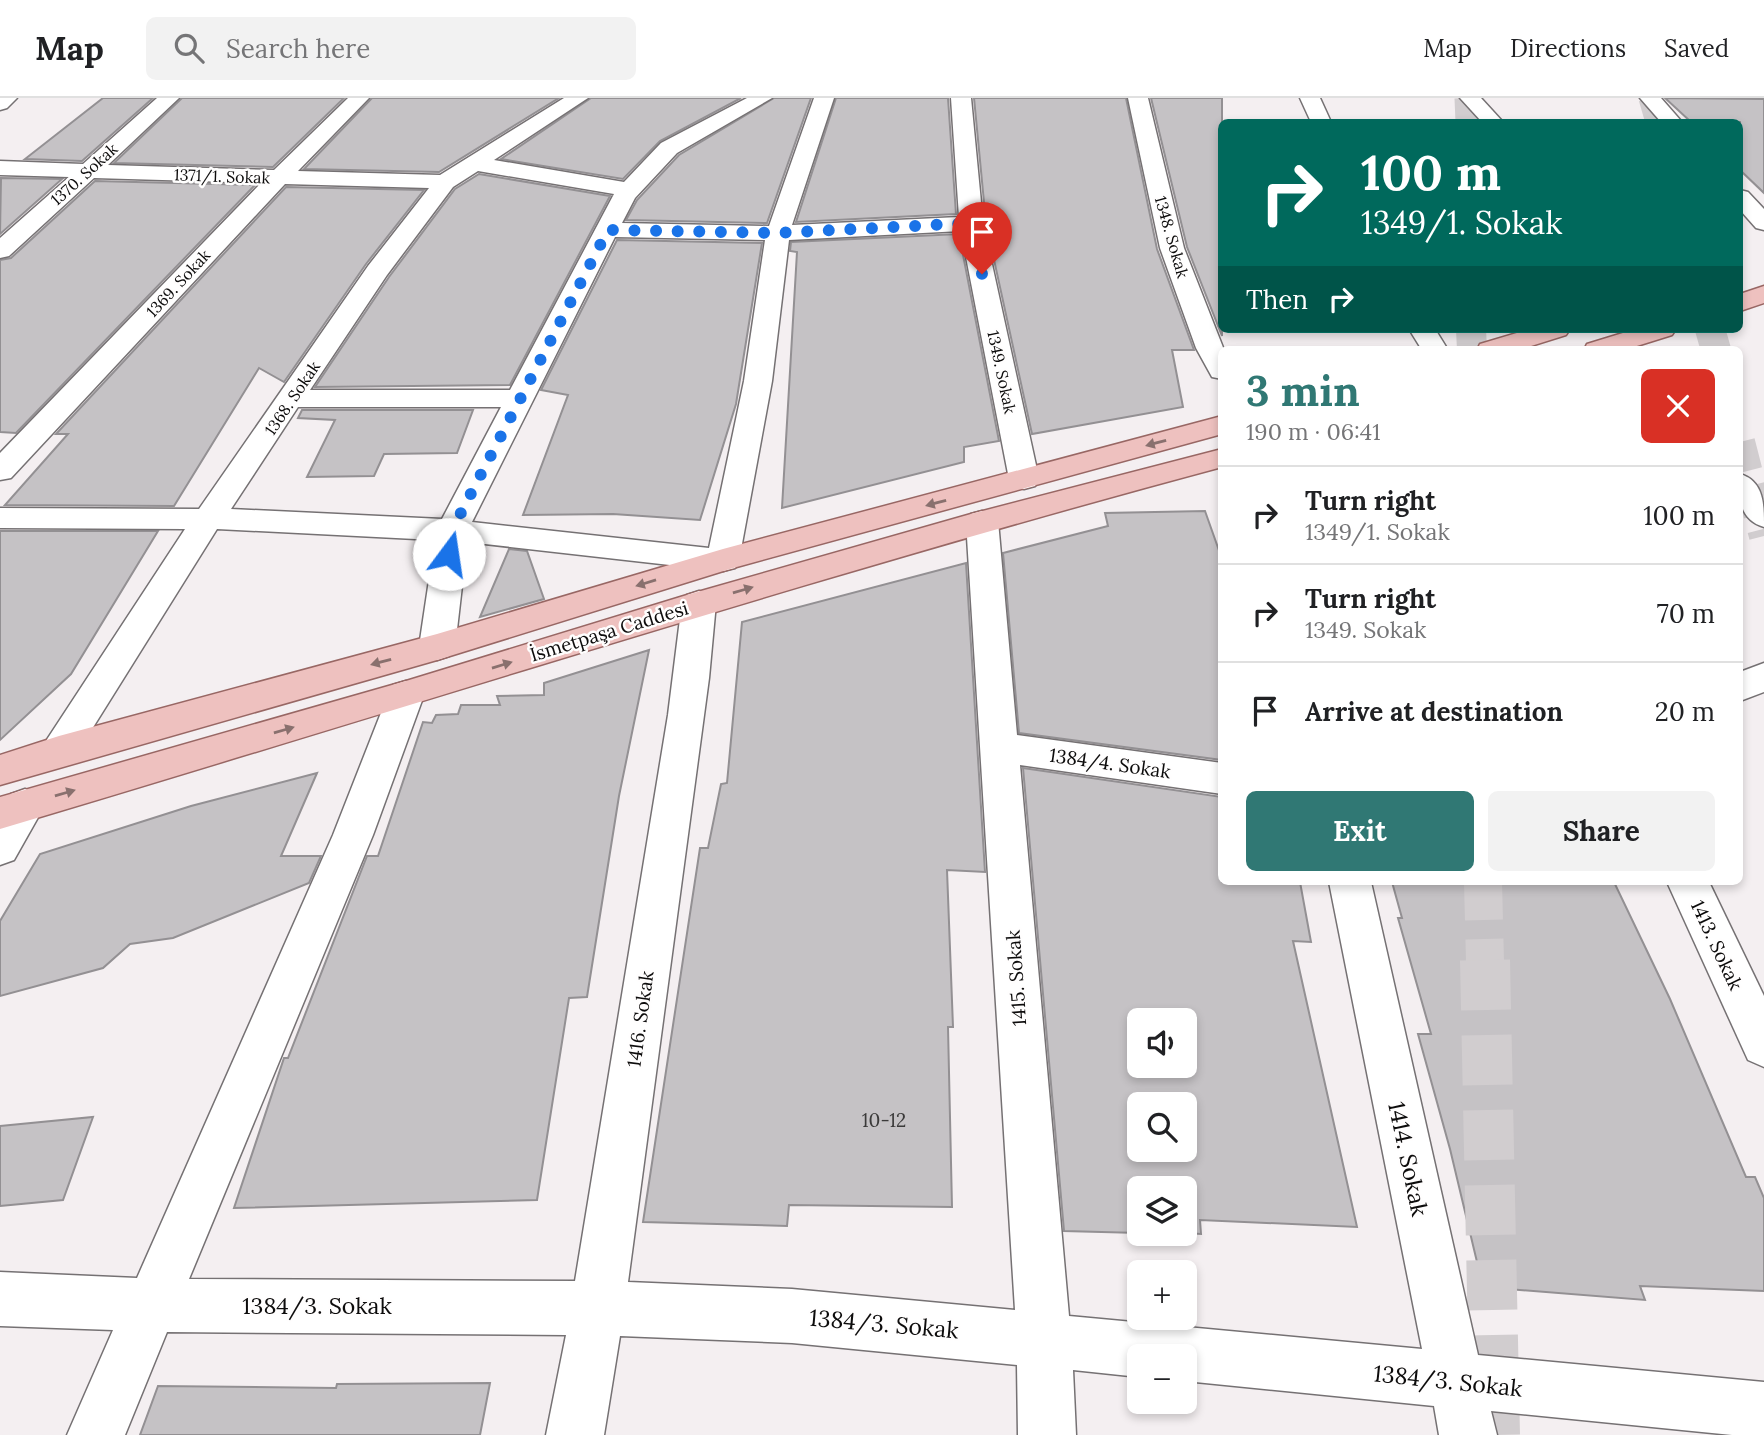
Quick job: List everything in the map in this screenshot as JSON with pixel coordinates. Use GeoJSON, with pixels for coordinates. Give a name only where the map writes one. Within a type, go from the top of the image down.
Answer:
{"type":"FeatureCollection","features":[{"type":"Feature","properties":{"kind":"main road"},"geometry":{"type":"LineString","coordinates":[[1743,302],[1764,294]]}},
{"type":"Feature","properties":{"kind":"main road"},"geometry":{"type":"LineString","coordinates":[[1503,346],[1544,333]]}},
{"type":"Feature","properties":{"kind":"main road"},"geometry":{"type":"LineString","coordinates":[[1637,345],[1656,333]]}},
{"type":"Feature","properties":{"kind":"main road","name":"İsmetpaşa Caddesi"},"geometry":{"type":"LineString","coordinates":[[0,770],[59,751],[437,647],[723,560],[1218,426]]}},
{"type":"Feature","properties":{"kind":"main road","name":"İsmetpaşa Caddesi"},"geometry":{"type":"LineString","coordinates":[[13,809],[406,695],[699,603],[982,521],[1218,459]]}},
{"type":"Feature","properties":{"kind":"street"},"geometry":{"type":"LineString","coordinates":[[0,104],[7,98]]}},
{"type":"Feature","properties":{"kind":"street","name":"1370. Sokak"},"geometry":{"type":"LineString","coordinates":[[0,251],[169,98]]}},
{"type":"Feature","properties":{"kind":"street","name":"1369. Sokak"},"geometry":{"type":"LineString","coordinates":[[0,471],[278,177],[359,98]]}},
{"type":"Feature","properties":{"kind":"street","name":"1368. Sokak"},"geometry":{"type":"LineString","coordinates":[[59,751],[208,519],[377,271],[445,182],[578,98]]}},
{"type":"Feature","properties":{"kind":"street"},"geometry":{"type":"LineString","coordinates":[[437,647],[452,530],[630,190],[669,149],[762,98]]}},
{"type":"Feature","properties":{"kind":"street"},"geometry":{"type":"LineString","coordinates":[[0,518],[208,519],[452,530],[723,560],[758,381],[778,233],[824,98]]}},
{"type":"Feature","properties":{"kind":"street","name":"1349. Sokak"},"geometry":{"type":"LineString","coordinates":[[961,98],[971,223],[1024,479]]}},
{"type":"Feature","properties":{"kind":"street","name":"1348. Sokak"},"geometry":{"type":"LineString","coordinates":[[1138,98],[1172,248],[1209,348],[1218,365]]}},
{"type":"Feature","properties":{"kind":"street"},"geometry":{"type":"LineString","coordinates":[[1310,98],[1320,119]]}},
{"type":"Feature","properties":{"kind":"street"},"geometry":{"type":"LineString","coordinates":[[1471,98],[1490,119]]}},
{"type":"Feature","properties":{"kind":"street"},"geometry":{"type":"LineString","coordinates":[[1650,98],[1669,119]]}},
{"type":"Feature","properties":{"kind":"street"},"geometry":{"type":"LineString","coordinates":[[477,164],[630,190]]}},
{"type":"Feature","properties":{"kind":"street","name":"1371/1. Sokak"},"geometry":{"type":"LineString","coordinates":[[0,168],[445,182]]}},
{"type":"Feature","properties":{"kind":"street"},"geometry":{"type":"LineString","coordinates":[[1743,200],[1764,223]]}},
{"type":"Feature","properties":{"kind":"street"},"geometry":{"type":"LineString","coordinates":[[608,230],[778,233],[971,223]]}},
{"type":"Feature","properties":{"kind":"street"},"geometry":{"type":"LineString","coordinates":[[292,399],[520,398]]}},
{"type":"Feature","properties":{"kind":"street"},"geometry":{"type":"LineString","coordinates":[[1743,488],[1763,514]]}},
{"type":"Feature","properties":{"kind":"street","name":"1415. Sokak"},"geometry":{"type":"LineString","coordinates":[[982,521],[1044,1339],[1047,1435]]}},
{"type":"Feature","properties":{"kind":"street","name":"1416. Sokak"},"geometry":{"type":"LineString","coordinates":[[575,1435],[598,1308],[674,779],[694,676],[699,603]]}},
{"type":"Feature","properties":{"kind":"street"},"geometry":{"type":"LineString","coordinates":[[1743,686],[1764,676]]}},
{"type":"Feature","properties":{"kind":"street"},"geometry":{"type":"LineString","coordinates":[[96,1435],[353,835],[406,695]]}},
{"type":"Feature","properties":{"kind":"street","name":"1384/4. Sokak"},"geometry":{"type":"LineString","coordinates":[[998,747],[1218,778]]}},
{"type":"Feature","properties":{"kind":"street"},"geometry":{"type":"LineString","coordinates":[[0,849],[13,809]]}},
{"type":"Feature","properties":{"kind":"street","name":"1414. Sokak"},"geometry":{"type":"LineString","coordinates":[[1351,885],[1468,1435]]}},
{"type":"Feature","properties":{"kind":"street","name":"1413. Sokak"},"geometry":{"type":"LineString","coordinates":[[1689,885],[1764,1045]]}},
{"type":"Feature","properties":{"kind":"street","name":"1384/3. Sokak"},"geometry":{"type":"LineString","coordinates":[[0,1299],[151,1305],[598,1308],[792,1316],[1764,1410]]}},
{"type":"Feature","properties":{"kind":"building"},"geometry":{"type":"Polygon","coordinates":[[[103,98],[153,98],[82,161],[25,159],[103,98]]]}},
{"type":"Feature","properties":{"kind":"building"},"geometry":{"type":"Polygon","coordinates":[[[182,98],[344,98],[273,167],[114,163],[182,98]]]}},
{"type":"Feature","properties":{"kind":"building"},"geometry":{"type":"Polygon","coordinates":[[[372,98],[559,98],[439,172],[304,169],[372,98]]]}},
{"type":"Feature","properties":{"kind":"building"},"geometry":{"type":"Polygon","coordinates":[[[591,98],[741,98],[660,141],[623,179],[501,159],[591,98]]]}},
{"type":"Feature","properties":{"kind":"building"},"geometry":{"type":"Polygon","coordinates":[[[774,98],[811,98],[767,223],[626,220],[637,200],[679,155],[774,98]]]}},
{"type":"Feature","properties":{"kind":"building"},"geometry":{"type":"Polygon","coordinates":[[[836,98],[948,98],[956,214],[796,222],[836,98]]]}},
{"type":"Feature","properties":{"kind":"building"},"geometry":{"type":"Polygon","coordinates":[[[974,98],[1126,98],[1157,249],[1194,350],[1172,350],[1183,407],[1032,434],[986,223],[974,98]]]}},
{"type":"Feature","properties":{"kind":"building"},"geometry":{"type":"Polygon","coordinates":[[[1151,98],[1222,98],[1222,119],[1218,119],[1218,326],[1187,247],[1151,98]]]}},
{"type":"Feature","properties":{"kind":"building"},"geometry":{"type":"Polygon","coordinates":[[[1665,98],[1764,99],[1764,193],[1743,173],[1743,119],[1688,119],[1665,98]]]}},
{"type":"Feature","properties":{"kind":"building"},"geometry":{"type":"Polygon","coordinates":[[[479,174],[610,196],[510,385],[315,387],[389,277],[455,189],[479,174]]]}},
{"type":"Feature","properties":{"kind":"building"},"geometry":{"type":"Polygon","coordinates":[[[1,178],[62,179],[0,234],[1,178]]]}},
{"type":"Feature","properties":{"kind":"building"},"geometry":{"type":"Polygon","coordinates":[[[95,181],[255,185],[16,433],[0,432],[0,260],[11,258],[95,181]]]}},
{"type":"Feature","properties":{"kind":"building"},"geometry":{"type":"Polygon","coordinates":[[[286,187],[424,190],[366,264],[284,382],[259,368],[174,506],[5,505],[68,434],[56,434],[286,187]]]}},
{"type":"Feature","properties":{"kind":"building"},"geometry":{"type":"Polygon","coordinates":[[[959,234],[999,441],[964,447],[964,462],[782,508],[797,252],[790,251],[791,242],[959,234]]]}},
{"type":"Feature","properties":{"kind":"building"},"geometry":{"type":"Polygon","coordinates":[[[617,240],[762,243],[736,404],[700,520],[613,514],[523,515],[568,395],[541,390],[617,240]]]}},
{"type":"Feature","properties":{"kind":"building"},"geometry":{"type":"Polygon","coordinates":[[[302,410],[473,410],[457,453],[384,454],[374,476],[307,477],[335,420],[298,418],[302,410]]]}},
{"type":"Feature","properties":{"kind":"building"},"geometry":{"type":"Polygon","coordinates":[[[1205,511],[1218,548],[1218,759],[1019,733],[1003,553],[1108,526],[1105,513],[1205,511]]]}},
{"type":"Feature","properties":{"kind":"building"},"geometry":{"type":"Polygon","coordinates":[[[0,531],[158,531],[71,674],[0,740],[0,531]]]}},
{"type":"Feature","properties":{"kind":"building"},"geometry":{"type":"Polygon","coordinates":[[[509,549],[527,551],[544,599],[480,617],[509,549]]]}},
{"type":"Feature","properties":{"kind":"building"},"geometry":{"type":"Polygon","coordinates":[[[966,563],[985,872],[947,870],[953,1027],[948,1027],[952,1207],[789,1205],[787,1226],[643,1222],[700,848],[708,848],[721,784],[727,783],[742,622],[966,563]]]}},
{"type":"Feature","properties":{"kind":"building"},"geometry":{"type":"Polygon","coordinates":[[[649,650],[619,796],[587,997],[569,998],[537,1200],[234,1208],[284,1058],[288,1058],[367,856],[378,856],[423,722],[432,723],[436,715],[458,714],[461,705],[500,705],[497,696],[544,695],[544,683],[649,650]]]}},
{"type":"Feature","properties":{"kind":"building"},"geometry":{"type":"Polygon","coordinates":[[[1023,768],[1218,796],[1218,885],[1301,885],[1311,942],[1293,941],[1357,1227],[1200,1220],[1201,1234],[1197,1234],[1197,1176],[1127,1176],[1127,1233],[1064,1231],[1023,768]]]}},
{"type":"Feature","properties":{"kind":"building"},"geometry":{"type":"Polygon","coordinates":[[[317,773],[281,856],[321,856],[309,883],[173,938],[130,944],[103,968],[0,996],[0,921],[40,854],[191,806],[317,773]]]}},
{"type":"Feature","properties":{"kind":"building"},"geometry":{"type":"Polygon","coordinates":[[[1393,885],[1615,885],[1670,999],[1746,1177],[1755,1177],[1764,1198],[1764,1291],[1640,1286],[1645,1300],[1483,1287],[1450,1149],[1418,1034],[1431,1034],[1398,918],[1402,918],[1393,885]]]}},
{"type":"Feature","properties":{"kind":"building"},"geometry":{"type":"Polygon","coordinates":[[[93,1117],[63,1200],[0,1206],[0,1126],[93,1117]]]}},
{"type":"Feature","properties":{"kind":"building"},"geometry":{"type":"Polygon","coordinates":[[[490,1383],[480,1435],[140,1435],[158,1386],[336,1388],[337,1384],[490,1383]]]}},
{"type":"Feature","properties":{"kind":"tunnel"},"geometry":{"type":"LineString","coordinates":[[1466,98],[1467,119]]}},
{"type":"Feature","properties":{"kind":"tunnel"},"geometry":{"type":"LineString","coordinates":[[1650,98],[1656,119]]}},
{"type":"Feature","properties":{"kind":"tunnel"},"geometry":{"type":"LineString","coordinates":[[1471,333],[1472,346]]}},
{"type":"Feature","properties":{"kind":"tunnel"},"geometry":{"type":"LineString","coordinates":[[1711,333],[1715,346]]}},
{"type":"Feature","properties":{"kind":"tunnel"},"geometry":{"type":"LineString","coordinates":[[1743,454],[1764,536]]}},
{"type":"Feature","properties":{"kind":"tunnel"},"geometry":{"type":"LineString","coordinates":[[1483,885],[1485,961]]}},
{"type":"Feature","properties":{"kind":"tunnel"},"geometry":{"type":"LineString","coordinates":[[1485,960],[1495,1435]]}},
{"type":"Feature","properties":{"kind":"route"},"geometry":{"type":"LineString","coordinates":[[449,554],[452,530],[608,230],[778,233],[971,223],[982,274]]}}]}
